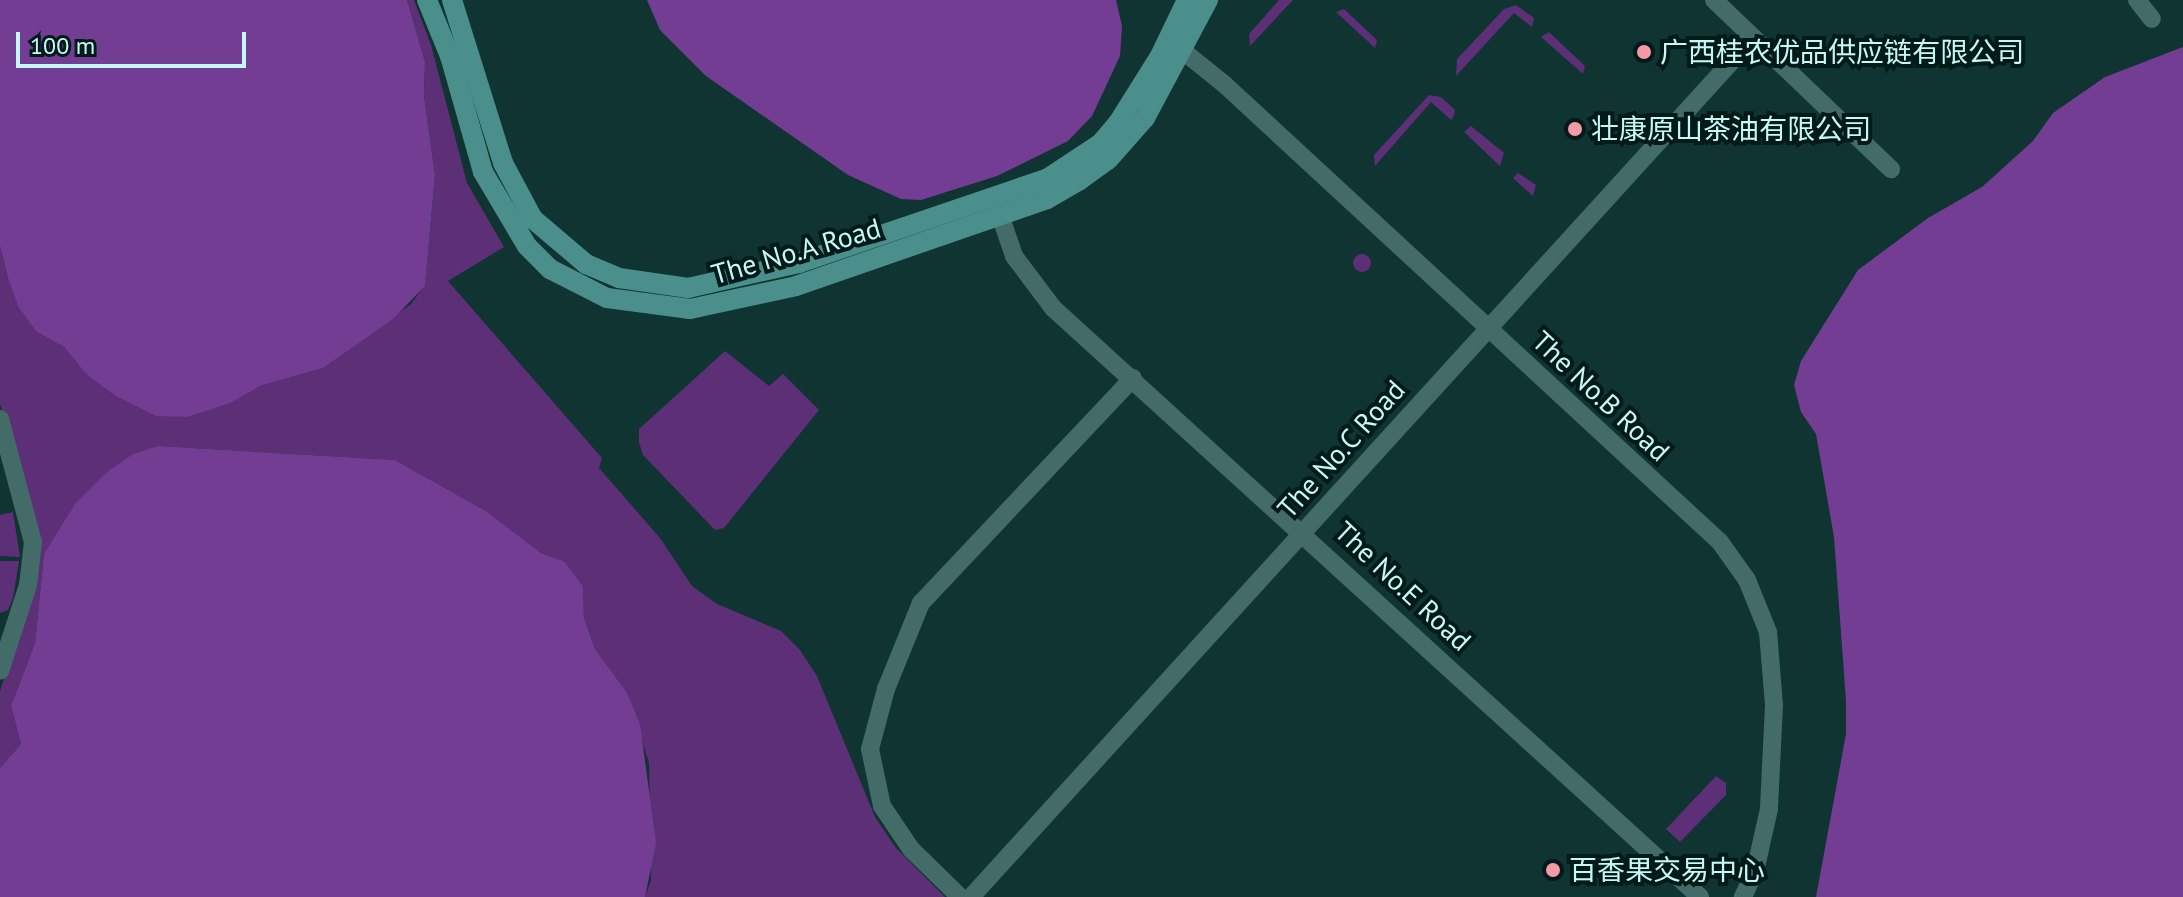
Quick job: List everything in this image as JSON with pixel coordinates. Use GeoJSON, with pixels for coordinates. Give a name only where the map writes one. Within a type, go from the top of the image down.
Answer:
{"type":"FeatureCollection","features":[{"type":"Feature","properties":{"kind":"street","name":"The No.A Road"},"geometry":{"type":"LineString","coordinates":[[427,0],[496,200],[527,246],[550,269],[607,298],[658,308],[715,305],[796,286],[997,207],[1101,143],[1208,0]]}},
{"type":"Feature","properties":{"kind":"street","name":"The No.A Road"},"geometry":{"type":"LineString","coordinates":[[452,0],[516,192],[558,244],[586,264],[619,278],[655,287],[722,285],[997,207]]}},
{"type":"Feature","properties":{"kind":"street","name":"The No.A Road"},"geometry":{"type":"LineString","coordinates":[[1174,48],[1187,0]]}},
{"type":"Feature","properties":{"kind":"street"},"geometry":{"type":"LineString","coordinates":[[1714,0],[1891,169]]}},
{"type":"Feature","properties":{"kind":"street"},"geometry":{"type":"LineString","coordinates":[[2137,0],[2152,19]]}},
{"type":"Feature","properties":{"kind":"street","name":"The No.C Road"},"geometry":{"type":"LineString","coordinates":[[971,897],[1753,38]]}},
{"type":"Feature","properties":{"kind":"street","name":"The No.B Road"},"geometry":{"type":"LineString","coordinates":[[1174,48],[1720,542],[1757,601],[1768,632],[1773,674],[1773,782],[1755,871],[1743,897]]}},
{"type":"Feature","properties":{"kind":"street","name":"The No.E Road"},"geometry":{"type":"LineString","coordinates":[[997,207],[1014,256],[1043,298],[1304,531],[1700,897]]}},
{"type":"Feature","properties":{"kind":"street"},"geometry":{"type":"LineString","coordinates":[[960,897],[911,849],[882,806],[870,749],[886,689],[921,603],[1133,378]]}},
{"type":"Feature","properties":{"kind":"street"},"geometry":{"type":"LineString","coordinates":[[0,419],[33,542],[28,585],[0,671]]}},
{"type":"Feature","properties":{"kind":"shaded area"},"geometry":{"type":"Polygon","coordinates":[[[0,0],[407,0],[425,62],[424,96],[435,175],[425,286],[393,319],[323,368],[260,386],[230,403],[187,417],[156,416],[114,395],[87,375],[64,347],[37,332],[19,308],[8,278],[0,246],[0,0]]]}},
{"type":"Feature","properties":{"kind":"shaded area"},"geometry":{"type":"Polygon","coordinates":[[[407,0],[414,0],[431,45],[467,183],[504,247],[448,281],[602,458],[599,468],[660,538],[692,586],[717,604],[781,631],[800,650],[817,676],[875,817],[896,848],[945,897],[645,897],[651,880],[649,763],[626,691],[595,649],[584,618],[583,586],[564,561],[541,553],[486,511],[395,460],[159,446],[44,554],[35,643],[11,706],[21,744],[0,768],[0,691],[35,581],[12,438],[0,404],[0,246],[8,278],[37,332],[64,347],[87,375],[114,395],[156,415],[187,417],[260,386],[323,368],[411,304],[425,285],[435,175],[424,96],[425,62],[407,0]]]}},
{"type":"Feature","properties":{"kind":"shaded area"},"geometry":{"type":"Polygon","coordinates":[[[647,0],[1116,0],[1122,26],[1120,56],[1092,116],[1068,141],[997,176],[921,200],[901,199],[848,175],[706,76],[660,30],[647,0]]]}},
{"type":"Feature","properties":{"kind":"shaded area"},"geometry":{"type":"Polygon","coordinates":[[[1279,0],[1293,0],[1250,46],[1249,34],[1279,0]]]}},
{"type":"Feature","properties":{"kind":"shaded area"},"geometry":{"type":"Polygon","coordinates":[[[1516,5],[1534,18],[1532,27],[1514,13],[1456,76],[1457,59],[1504,9],[1516,5]]]}},
{"type":"Feature","properties":{"kind":"shaded area"},"geometry":{"type":"Polygon","coordinates":[[[1344,9],[1377,40],[1375,48],[1336,12],[1344,9]]]}},
{"type":"Feature","properties":{"kind":"shaded area"},"geometry":{"type":"Polygon","coordinates":[[[1549,32],[1585,66],[1583,74],[1541,37],[1549,32]]]}},
{"type":"Feature","properties":{"kind":"shaded area"},"geometry":{"type":"Polygon","coordinates":[[[2183,47],[2183,897],[1816,897],[1846,734],[1846,701],[1834,537],[1816,434],[1801,412],[1794,385],[1801,361],[1858,270],[1928,218],[1982,187],[2033,141],[2053,113],[2105,77],[2183,47]]]}},
{"type":"Feature","properties":{"kind":"shaded area"},"geometry":{"type":"Polygon","coordinates":[[[1429,95],[1441,97],[1455,110],[1451,120],[1431,102],[1375,166],[1374,155],[1429,95]]]}},
{"type":"Feature","properties":{"kind":"shaded area"},"geometry":{"type":"Polygon","coordinates":[[[1471,126],[1504,153],[1500,166],[1464,132],[1471,126]]]}},
{"type":"Feature","properties":{"kind":"shaded area"},"geometry":{"type":"Polygon","coordinates":[[[1518,173],[1536,185],[1533,196],[1513,178],[1518,173]]]}},
{"type":"Feature","properties":{"kind":"shaded area"},"geometry":{"type":"Polygon","coordinates":[[[1358,254],[1366,254],[1371,263],[1369,270],[1358,272],[1353,267],[1353,259],[1358,254]]]}},
{"type":"Feature","properties":{"kind":"shaded area"},"geometry":{"type":"Polygon","coordinates":[[[725,351],[769,386],[783,374],[819,410],[724,528],[715,530],[643,455],[639,429],[725,351]]]}},
{"type":"Feature","properties":{"kind":"shaded area"},"geometry":{"type":"Polygon","coordinates":[[[159,446],[395,460],[486,511],[541,553],[564,561],[583,586],[584,618],[595,649],[626,691],[640,724],[656,843],[645,897],[0,897],[0,768],[21,744],[11,706],[35,643],[44,554],[75,504],[106,473],[133,454],[159,446]]]}},
{"type":"Feature","properties":{"kind":"shaded area"},"geometry":{"type":"Polygon","coordinates":[[[13,512],[20,557],[0,556],[0,515],[13,512]]]}},
{"type":"Feature","properties":{"kind":"shaded area"},"geometry":{"type":"Polygon","coordinates":[[[0,561],[19,561],[13,598],[8,610],[0,613],[0,561]]]}},
{"type":"Feature","properties":{"kind":"shaded area"},"geometry":{"type":"Polygon","coordinates":[[[1716,776],[1726,783],[1726,795],[1680,842],[1666,829],[1716,776]]]}},
{"type":"Feature","properties":{"kind":"place","name":"广西桂农优品供应链有限公司"},"geometry":{"type":"Point","coordinates":[1644,52]}},
{"type":"Feature","properties":{"kind":"place","name":"壮康原山茶油有限公司"},"geometry":{"type":"Point","coordinates":[1575,129]}},
{"type":"Feature","properties":{"kind":"place","name":"百香果交易中心"},"geometry":{"type":"Point","coordinates":[1553,870]}}]}
